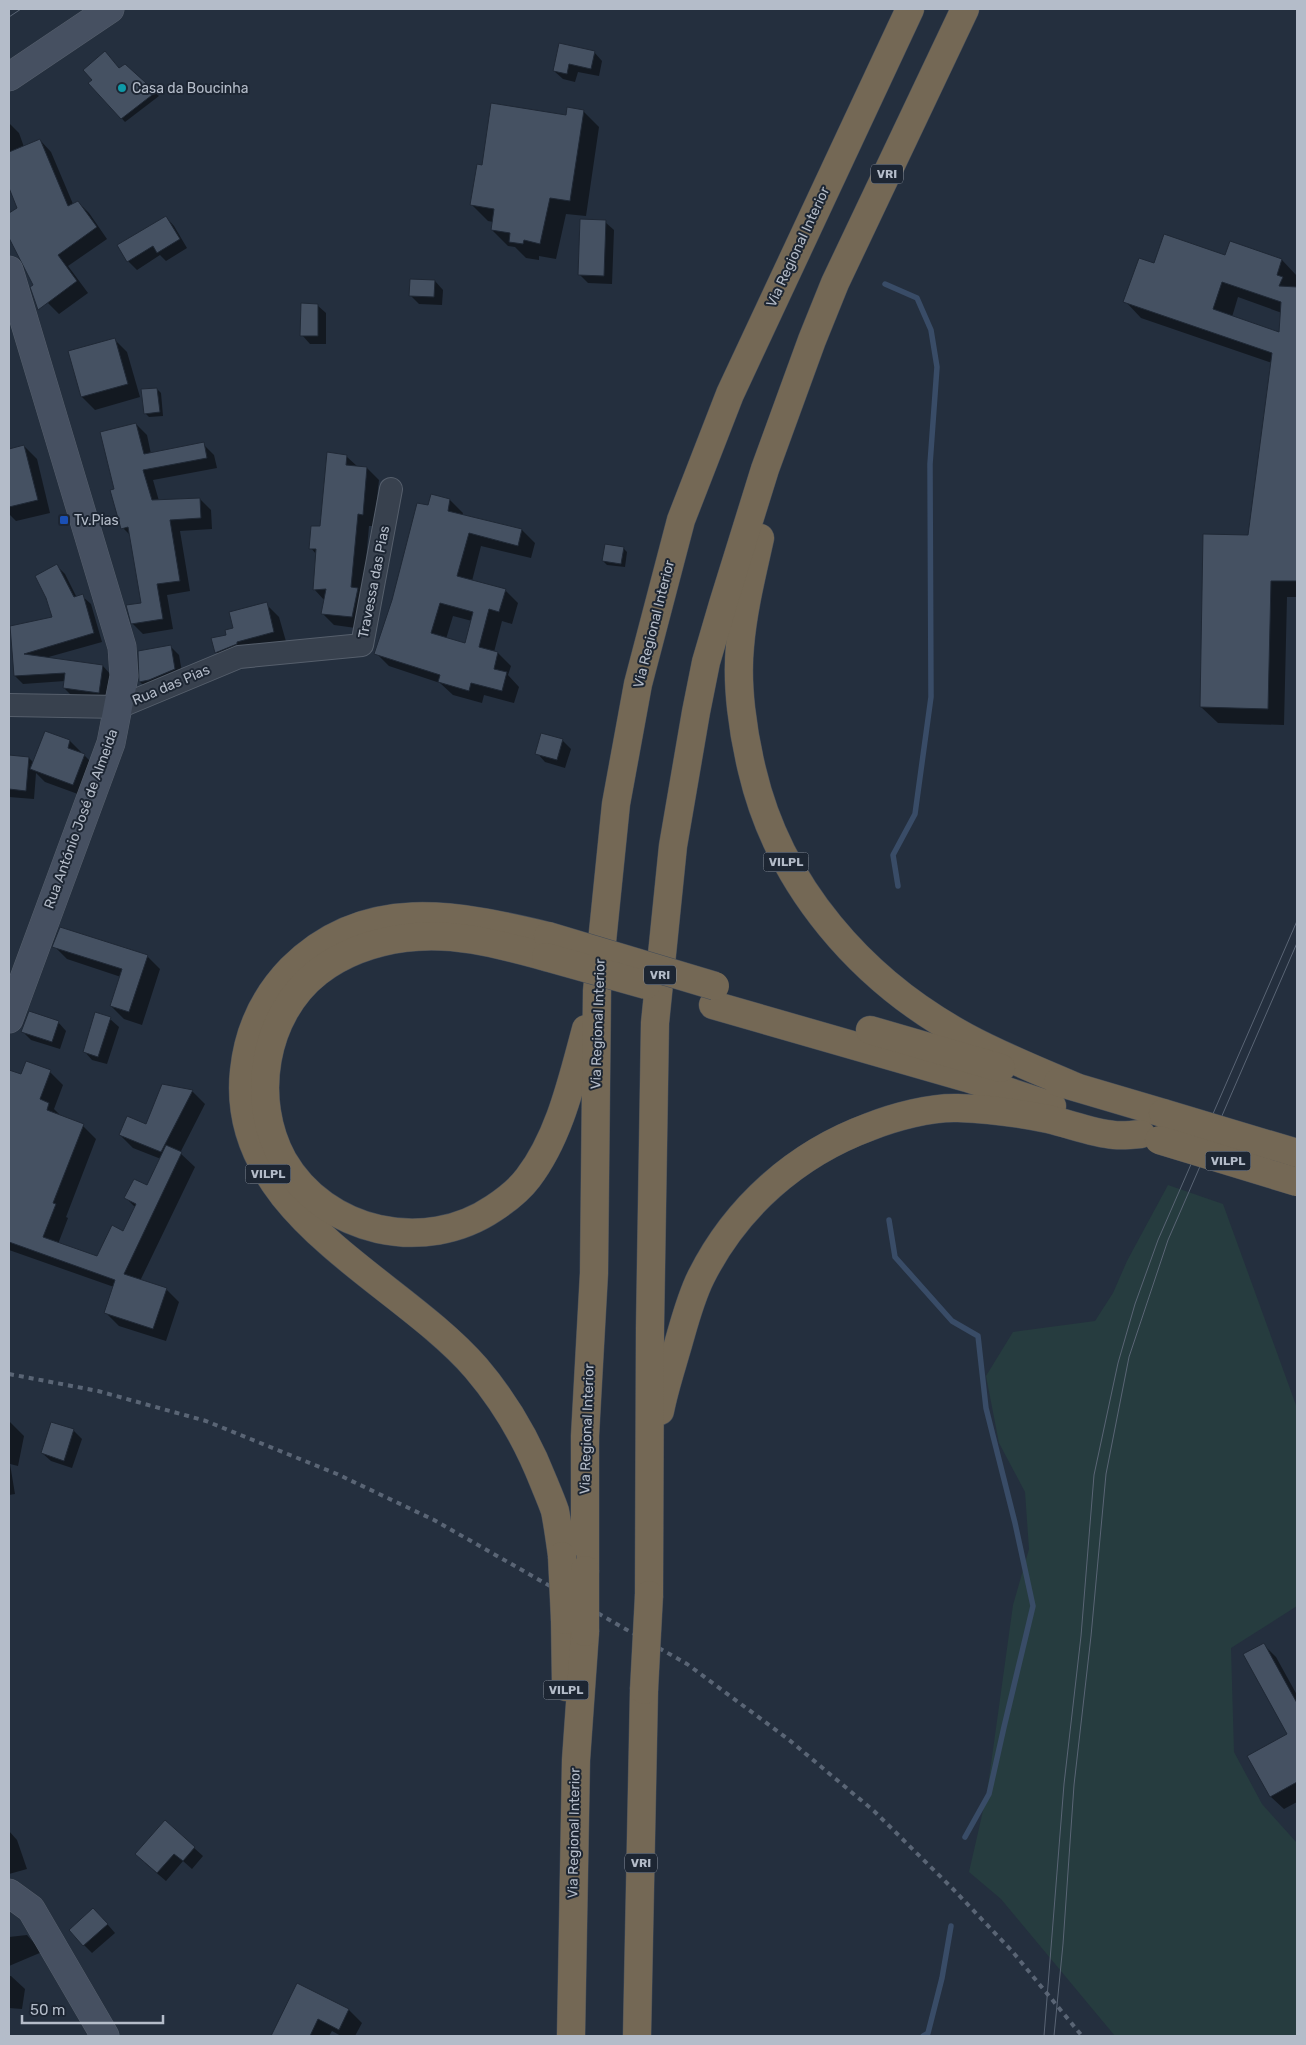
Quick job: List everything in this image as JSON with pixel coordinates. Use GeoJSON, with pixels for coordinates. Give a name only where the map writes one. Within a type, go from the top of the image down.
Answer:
{"type":"FeatureCollection","features":[{"type":"Feature","properties":{"kind":"highway","name":"Via Regional Interior"},"geometry":{"type":"LineString","coordinates":[[572,2036],[576,1760],[575,1626],[585,1570],[585,1436],[594,1273],[597,991],[620,786],[638,684],[681,520],[730,394],[910,9]]}},
{"type":"Feature","properties":{"kind":"highway","name":"VRI"},"geometry":{"type":"LineString","coordinates":[[636,2036],[644,1690],[649,1595],[650,1328],[655,1033],[675,837],[688,756],[706,662],[723,604],[757,497],[803,365],[835,283],[965,9]]}},
{"type":"Feature","properties":{"kind":"highway","name":"VILPL"},"geometry":{"type":"LineString","coordinates":[[757,497],[762,530],[740,647],[741,703],[744,731],[763,811],[789,867],[804,893],[841,940],[866,965],[896,990],[965,1036],[1076,1087]]}},
{"type":"Feature","properties":{"kind":"highway","name":"VILPL"},"geometry":{"type":"LineString","coordinates":[[575,1626],[555,1510],[521,1432],[501,1401],[476,1368],[443,1335],[334,1247],[285,1198],[266,1172],[254,1145],[245,1108],[243,1084],[246,1056],[261,1008],[280,980],[304,956],[334,936],[364,924],[414,916],[449,916],[497,924],[547,946],[714,995],[966,1078],[1297,1182]]}},
{"type":"Feature","properties":{"kind":"highway","name":"VILPL"},"geometry":{"type":"LineString","coordinates":[[547,946],[492,943],[447,936],[406,938],[370,945],[341,958],[318,973],[298,992],[283,1016],[266,1061],[264,1086],[272,1134],[284,1160],[300,1182],[325,1205],[355,1223],[382,1230],[415,1234],[451,1228],[478,1219],[505,1201],[527,1179],[549,1143],[568,1094],[597,991]]}},
{"type":"Feature","properties":{"kind":"highway","name":"VILPL"},"geometry":{"type":"LineString","coordinates":[[714,995],[1076,1087],[1297,1153]]}},
{"type":"Feature","properties":{"kind":"highway","name":"VILPL"},"geometry":{"type":"LineString","coordinates":[[650,1464],[663,1397],[688,1310],[700,1279],[715,1251],[734,1224],[768,1188],[799,1163],[824,1147],[852,1133],[883,1122],[919,1113],[956,1108],[1047,1119],[1115,1135],[1150,1137]]}},
{"type":"Feature","properties":{"kind":"main road"},"geometry":{"type":"LineString","coordinates":[[9,77],[110,9]]}},
{"type":"Feature","properties":{"kind":"main road","name":"Rua António José de Almeida"},"geometry":{"type":"LineString","coordinates":[[9,270],[122,647],[124,676],[111,742],[9,1019]]}},
{"type":"Feature","properties":{"kind":"main road"},"geometry":{"type":"LineString","coordinates":[[9,1893],[31,1909],[105,2036]]}},
{"type":"Feature","properties":{"kind":"street","name":"Travessa das Pias"},"geometry":{"type":"LineString","coordinates":[[332,648],[362,645],[392,490]]}},
{"type":"Feature","properties":{"kind":"street","name":"Rua das Pias"},"geometry":{"type":"LineString","coordinates":[[9,705],[119,707],[238,657],[332,648]]}},
{"type":"Feature","properties":{"kind":"green space"},"geometry":{"type":"Polygon","coordinates":[[[1168,1185],[1223,1204],[1297,1408],[1297,1606],[1231,1648],[1234,1752],[1262,1804],[1297,1843],[1297,2036],[1115,2036],[1001,1899],[969,1872],[987,1793],[1013,1605],[1029,1549],[1025,1492],[999,1443],[986,1376],[1013,1332],[1095,1321],[1113,1293],[1127,1261],[1168,1185]]]}},
{"type":"Feature","properties":{"kind":"building"},"geometry":{"type":"Polygon","coordinates":[[[559,43],[595,51],[591,69],[569,64],[567,74],[553,71],[559,43]]]}},
{"type":"Feature","properties":{"kind":"building","name":"Casa da Boucinha"},"geometry":{"type":"Polygon","coordinates":[[[105,51],[119,68],[125,64],[156,92],[121,119],[88,83],[92,80],[83,70],[105,51]]]}},
{"type":"Feature","properties":{"kind":"building"},"geometry":{"type":"Polygon","coordinates":[[[491,103],[566,115],[567,107],[584,110],[570,201],[550,198],[540,244],[524,240],[523,244],[509,242],[510,233],[491,230],[494,209],[470,205],[477,164],[482,165],[491,103]]]}},
{"type":"Feature","properties":{"kind":"building"},"geometry":{"type":"Polygon","coordinates":[[[40,139],[68,206],[78,201],[97,227],[58,255],[77,281],[38,310],[30,287],[33,285],[9,238],[9,213],[17,208],[9,188],[9,152],[40,139]]]}},
{"type":"Feature","properties":{"kind":"building"},"geometry":{"type":"Polygon","coordinates":[[[166,216],[180,239],[157,253],[153,246],[127,262],[117,245],[166,216]]]}},
{"type":"Feature","properties":{"kind":"building"},"geometry":{"type":"Polygon","coordinates":[[[580,219],[606,220],[604,276],[578,275],[580,219]]]}},
{"type":"Feature","properties":{"kind":"building"},"geometry":{"type":"Polygon","coordinates":[[[1164,234],[1225,255],[1230,241],[1282,259],[1277,275],[1283,277],[1279,286],[1297,287],[1297,581],[1271,581],[1268,709],[1200,707],[1203,534],[1248,535],[1272,353],[1123,302],[1139,258],[1154,263],[1164,234]],[[1222,282],[1213,309],[1279,332],[1281,302],[1222,282]]]}},
{"type":"Feature","properties":{"kind":"building"},"geometry":{"type":"Polygon","coordinates":[[[410,279],[435,280],[434,297],[409,296],[410,279]]]}},
{"type":"Feature","properties":{"kind":"building"},"geometry":{"type":"Polygon","coordinates":[[[301,303],[318,304],[318,336],[300,336],[301,303]]]}},
{"type":"Feature","properties":{"kind":"building"},"geometry":{"type":"Polygon","coordinates":[[[115,338],[128,384],[81,397],[68,351],[115,338]]]}},
{"type":"Feature","properties":{"kind":"building"},"geometry":{"type":"Polygon","coordinates":[[[157,388],[160,412],[144,414],[141,389],[157,388]]]}},
{"type":"Feature","properties":{"kind":"building"},"geometry":{"type":"Polygon","coordinates":[[[136,423],[144,454],[204,442],[207,458],[143,470],[152,500],[200,498],[201,518],[170,520],[180,581],[157,584],[163,619],[131,624],[126,605],[141,603],[128,527],[121,529],[110,490],[114,489],[100,432],[136,423]]]}},
{"type":"Feature","properties":{"kind":"building"},"geometry":{"type":"Polygon","coordinates":[[[24,445],[38,500],[9,507],[9,449],[24,445]]]}},
{"type":"Feature","properties":{"kind":"building"},"geometry":{"type":"Polygon","coordinates":[[[327,452],[347,455],[346,465],[367,467],[363,515],[358,514],[351,587],[358,588],[352,617],[321,614],[326,589],[313,590],[316,549],[309,549],[311,526],[320,526],[327,452]]]}},
{"type":"Feature","properties":{"kind":"building"},"geometry":{"type":"Polygon","coordinates":[[[431,494],[450,499],[448,511],[522,529],[518,546],[469,533],[457,576],[506,589],[499,612],[489,609],[479,647],[498,652],[494,669],[507,672],[502,691],[471,683],[469,691],[438,682],[440,675],[374,654],[392,600],[417,503],[428,505],[431,494]],[[440,603],[431,633],[465,643],[473,612],[440,603]]]}},
{"type":"Feature","properties":{"kind":"building"},"geometry":{"type":"Polygon","coordinates":[[[605,544],[624,547],[621,564],[602,561],[605,544]]]}},
{"type":"Feature","properties":{"kind":"building"},"geometry":{"type":"Polygon","coordinates":[[[57,564],[74,597],[83,594],[94,633],[24,654],[103,665],[99,693],[63,688],[65,673],[14,676],[10,626],[52,617],[46,598],[35,576],[57,564]]]}},
{"type":"Feature","properties":{"kind":"building"},"geometry":{"type":"Polygon","coordinates":[[[267,602],[274,632],[237,642],[237,644],[215,653],[211,638],[226,635],[225,630],[233,628],[229,612],[267,602]]]}},
{"type":"Feature","properties":{"kind":"building"},"geometry":{"type":"Polygon","coordinates":[[[171,645],[175,669],[149,680],[139,682],[138,651],[171,645]]]}},
{"type":"Feature","properties":{"kind":"building"},"geometry":{"type":"Polygon","coordinates":[[[45,731],[70,740],[68,748],[85,754],[73,785],[30,769],[45,731]]]}},
{"type":"Feature","properties":{"kind":"building"},"geometry":{"type":"Polygon","coordinates":[[[541,733],[563,739],[557,760],[535,754],[541,733]]]}},
{"type":"Feature","properties":{"kind":"building"},"geometry":{"type":"Polygon","coordinates":[[[9,755],[29,757],[26,791],[9,789],[9,755]]]}},
{"type":"Feature","properties":{"kind":"building"},"geometry":{"type":"Polygon","coordinates":[[[60,927],[148,955],[129,1012],[110,1006],[122,969],[52,947],[60,927]]]}},
{"type":"Feature","properties":{"kind":"building"},"geometry":{"type":"Polygon","coordinates":[[[29,1011],[59,1021],[52,1042],[21,1032],[29,1011]]]}},
{"type":"Feature","properties":{"kind":"building"},"geometry":{"type":"Polygon","coordinates":[[[95,1012],[111,1017],[98,1057],[83,1052],[95,1012]]]}},
{"type":"Feature","properties":{"kind":"building"},"geometry":{"type":"Polygon","coordinates":[[[26,1061],[51,1070],[40,1099],[49,1103],[47,1110],[84,1124],[53,1203],[56,1204],[43,1237],[97,1256],[112,1225],[123,1231],[136,1204],[124,1198],[134,1179],[147,1185],[166,1145],[182,1152],[124,1274],[167,1288],[153,1329],[104,1313],[115,1280],[9,1242],[9,1070],[21,1074],[26,1061]]]}},
{"type":"Feature","properties":{"kind":"building"},"geometry":{"type":"Polygon","coordinates":[[[162,1084],[193,1090],[161,1152],[119,1135],[127,1116],[146,1124],[162,1084]]]}},
{"type":"Feature","properties":{"kind":"building"},"geometry":{"type":"Polygon","coordinates":[[[51,1422],[74,1429],[64,1461],[41,1453],[51,1422]]]}},
{"type":"Feature","properties":{"kind":"building"},"geometry":{"type":"Polygon","coordinates":[[[1264,1643],[1297,1703],[1297,1782],[1270,1797],[1247,1756],[1287,1734],[1243,1654],[1264,1643]]]}},
{"type":"Feature","properties":{"kind":"building"},"geometry":{"type":"Polygon","coordinates":[[[165,1820],[195,1847],[183,1861],[174,1854],[157,1873],[135,1854],[165,1820]]]}},
{"type":"Feature","properties":{"kind":"building"},"geometry":{"type":"Polygon","coordinates":[[[93,1908],[108,1924],[83,1946],[69,1930],[93,1908]]]}},
{"type":"Feature","properties":{"kind":"building"},"geometry":{"type":"Polygon","coordinates":[[[297,1983],[349,2009],[339,2030],[318,2019],[310,2036],[271,2036],[297,1983]]]}},
{"type":"Feature","properties":{"kind":"waterway"},"geometry":{"type":"LineString","coordinates":[[885,284],[917,298],[931,330],[937,367],[930,464],[931,697],[915,814],[893,855],[898,886]]}},
{"type":"Feature","properties":{"kind":"waterway"},"geometry":{"type":"LineString","coordinates":[[889,1220],[895,1257],[952,1321],[978,1336],[986,1408],[1015,1523],[1033,1606],[989,1794],[965,1837]]}},
{"type":"Feature","properties":{"kind":"waterway"},"geometry":{"type":"LineString","coordinates":[[923,2036],[928,2033],[942,1978],[951,1926]]}},
{"type":"Feature","properties":{"kind":"tram line"},"geometry":{"type":"LineString","coordinates":[[9,17],[21,9]]}},
{"type":"Feature","properties":{"kind":"tram line"},"geometry":{"type":"LineString","coordinates":[[1044,2036],[1064,1784],[1081,1636],[1094,1475],[1118,1363],[1135,1304],[1158,1240],[1297,921]]}},
{"type":"Feature","properties":{"kind":"tram line"},"geometry":{"type":"LineString","coordinates":[[1054,2036],[1063,1944],[1074,1785],[1091,1636],[1106,1474],[1129,1357],[1168,1240],[1297,943]]}},
{"type":"Feature","properties":{"kind":"railway"},"geometry":{"type":"LineString","coordinates":[[9,1374],[98,1391],[206,1421],[337,1474],[434,1520],[687,1664],[788,1739],[874,1811],[953,1889],[1012,1951],[1082,2036]]}},
{"type":"Feature","properties":{"kind":"place","name":"Casa da Boucinha"},"geometry":{"type":"Point","coordinates":[122,88]}},
{"type":"Feature","properties":{"kind":"place","name":"Tv.Pias"},"geometry":{"type":"Point","coordinates":[64,520]}}]}
